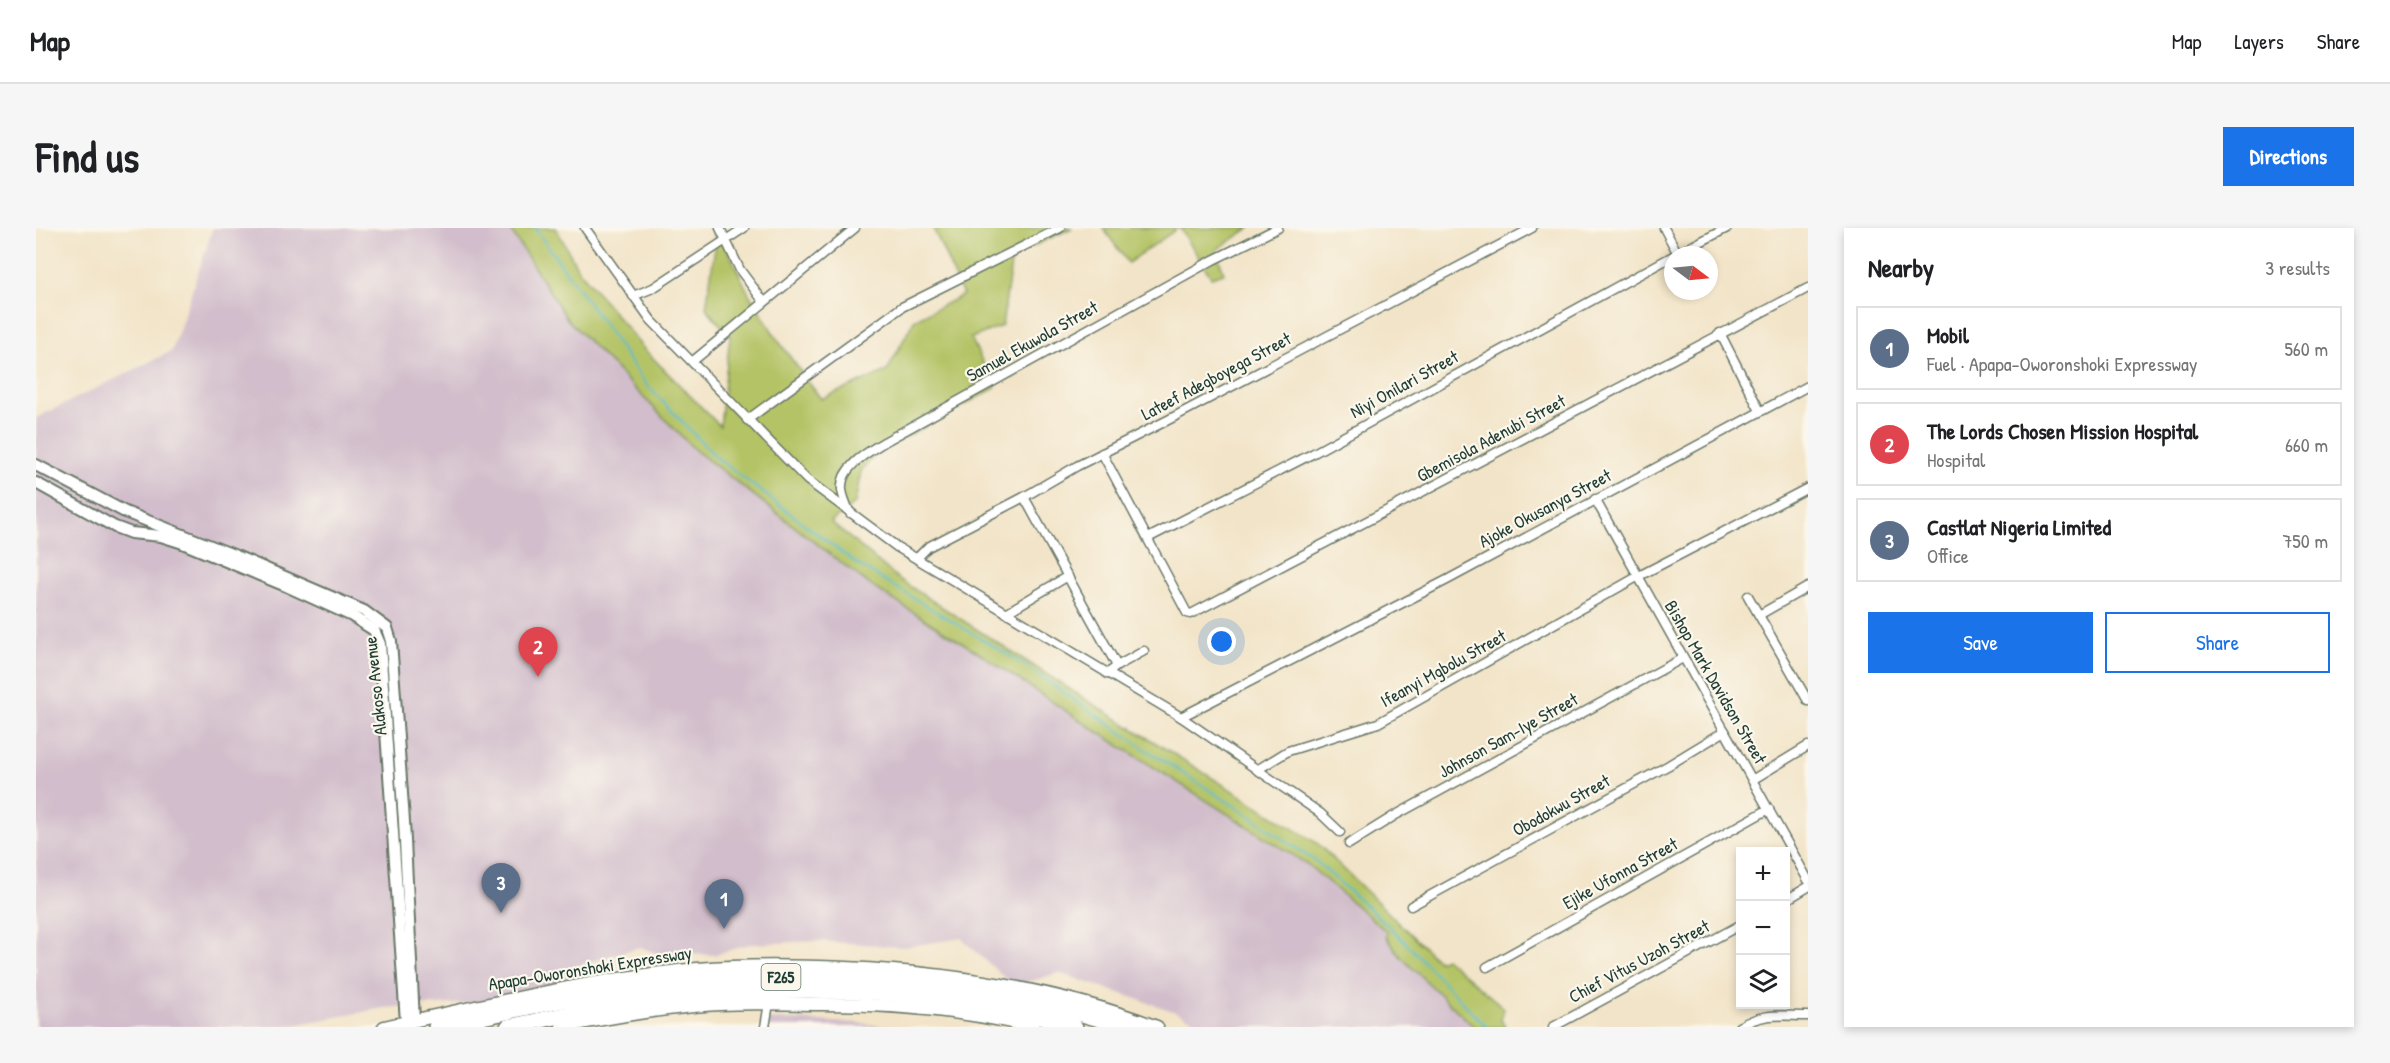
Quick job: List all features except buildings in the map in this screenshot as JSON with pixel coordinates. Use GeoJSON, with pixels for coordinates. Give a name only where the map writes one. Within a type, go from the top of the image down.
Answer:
{"type":"FeatureCollection","features":[{"type":"Feature","properties":{"kind":"highway","name":"Apapa-Oworonshoki Expressway"},"geometry":{"type":"LineString","coordinates":[[436,1027],[541,998],[725,979],[924,978],[1018,997],[1125,1027]]}},
{"type":"Feature","properties":{"kind":"highway","name":"F265"},"geometry":{"type":"LineString","coordinates":[[508,1027],[623,1004],[759,999],[831,991],[924,997],[1011,1010],[1075,1027]]}},
{"type":"Feature","properties":{"kind":"main road","name":"Apapa-Oworonshoki Expressway"},"geometry":{"type":"LineString","coordinates":[[924,978],[993,982],[1064,997],[1157,1027]]}},
{"type":"Feature","properties":{"kind":"main road","name":"Apapa-Oworonshoki Expressway"},"geometry":{"type":"LineString","coordinates":[[384,1027],[541,998]]}},
{"type":"Feature","properties":{"kind":"main road"},"geometry":{"type":"LineString","coordinates":[[562,1027],[667,1009],[759,999],[926,1009],[975,1015],[1033,1027]]}},
{"type":"Feature","properties":{"kind":"street"},"geometry":{"type":"LineString","coordinates":[[585,228],[633,296],[672,342],[807,480],[872,530],[1181,717],[1320,813],[1340,832]]}},
{"type":"Feature","properties":{"kind":"street"},"geometry":{"type":"LineString","coordinates":[[720,228],[740,270],[764,302]]}},
{"type":"Feature","properties":{"kind":"street"},"geometry":{"type":"LineString","coordinates":[[633,296],[653,288],[725,238],[744,228]]}},
{"type":"Feature","properties":{"kind":"street"},"geometry":{"type":"LineString","coordinates":[[693,362],[855,228]]}},
{"type":"Feature","properties":{"kind":"street"},"geometry":{"type":"LineString","coordinates":[[747,420],[902,307],[1060,228]]}},
{"type":"Feature","properties":{"kind":"street","name":"Samuel Ekuwola Street"},"geometry":{"type":"LineString","coordinates":[[850,513],[842,488],[843,480],[861,457],[884,442],[1213,260],[1278,228]]}},
{"type":"Feature","properties":{"kind":"street","name":"Lateef Adegboyega Street"},"geometry":{"type":"LineString","coordinates":[[917,558],[928,547],[1102,453],[1532,228]]}},
{"type":"Feature","properties":{"kind":"street"},"geometry":{"type":"LineString","coordinates":[[1664,228],[1671,246]]}},
{"type":"Feature","properties":{"kind":"street","name":"Niyi Onilari Street"},"geometry":{"type":"LineString","coordinates":[[1692,246],[1727,228]]}},
{"type":"Feature","properties":{"kind":"street","name":"Niyi Onilari Street"},"geometry":{"type":"LineString","coordinates":[[1148,538],[1331,443],[1664,261]]}},
{"type":"Feature","properties":{"kind":"street","name":"Gbemisola Adenubi Street"},"geometry":{"type":"LineString","coordinates":[[1148,538],[1187,613],[1191,614],[1808,288]]}},
{"type":"Feature","properties":{"kind":"street"},"geometry":{"type":"LineString","coordinates":[[1720,333],[1760,411]]}},
{"type":"Feature","properties":{"kind":"street","name":"Ajoke Okusanya Street"},"geometry":{"type":"LineString","coordinates":[[1181,717],[1295,656],[1447,580],[1808,386]]}},
{"type":"Feature","properties":{"kind":"street"},"geometry":{"type":"LineString","coordinates":[[1102,453],[1148,538]]}},
{"type":"Feature","properties":{"kind":"street","name":"Alakoso Avenue"},"geometry":{"type":"LineString","coordinates":[[36,465],[125,512],[322,591],[364,611],[387,628],[391,641],[404,821],[410,1022]]}},
{"type":"Feature","properties":{"kind":"street","name":"Alakoso Avenue"},"geometry":{"type":"LineString","coordinates":[[36,483],[118,528],[131,533],[161,536],[252,571],[352,616],[370,626],[377,634],[384,683],[410,1022]]}},
{"type":"Feature","properties":{"kind":"street","name":"Ifeanyi Mgbolu Street"},"geometry":{"type":"LineString","coordinates":[[1257,770],[1288,751],[1378,723],[1637,577],[1808,488]]}},
{"type":"Feature","properties":{"kind":"street"},"geometry":{"type":"LineString","coordinates":[[1024,497],[1117,666]]}},
{"type":"Feature","properties":{"kind":"street","name":"Bishop Mark Davidson Street"},"geometry":{"type":"LineString","coordinates":[[1595,499],[1808,880]]}},
{"type":"Feature","properties":{"kind":"street"},"geometry":{"type":"LineString","coordinates":[[118,528],[125,512]]}},
{"type":"Feature","properties":{"kind":"street"},"geometry":{"type":"LineString","coordinates":[[1006,613],[1068,576]]}},
{"type":"Feature","properties":{"kind":"street"},"geometry":{"type":"LineString","coordinates":[[1758,615],[1808,587]]}},
{"type":"Feature","properties":{"kind":"street"},"geometry":{"type":"LineString","coordinates":[[1748,596],[1805,688],[1808,701]]}},
{"type":"Feature","properties":{"kind":"street"},"geometry":{"type":"LineString","coordinates":[[1107,674],[1144,651]]}},
{"type":"Feature","properties":{"kind":"street","name":"Johnson Sam-Iye Street"},"geometry":{"type":"LineString","coordinates":[[1349,844],[1394,816],[1683,658]]}},
{"type":"Feature","properties":{"kind":"street","name":"Obodokwu Street"},"geometry":{"type":"LineString","coordinates":[[1411,906],[1658,771],[1725,731]]}},
{"type":"Feature","properties":{"kind":"street"},"geometry":{"type":"LineString","coordinates":[[1752,780],[1808,746]]}},
{"type":"Feature","properties":{"kind":"street","name":"Ejike Ufonna Street"},"geometry":{"type":"LineString","coordinates":[[1487,967],[1769,809]]}},
{"type":"Feature","properties":{"kind":"street"},"geometry":{"type":"LineString","coordinates":[[1790,897],[1808,887]]}},
{"type":"Feature","properties":{"kind":"street","name":"Chief Vitus Uzoh Street"},"geometry":{"type":"LineString","coordinates":[[1553,1027],[1736,927]]}},
{"type":"Feature","properties":{"kind":"street"},"geometry":{"type":"LineString","coordinates":[[759,999],[765,1027]]}},
{"type":"Feature","properties":{"kind":"street"},"geometry":{"type":"LineString","coordinates":[[1739,1027],[1753,1023],[1769,1014],[1808,1016]]}},
{"type":"Feature","properties":{"kind":"shaded area"},"geometry":{"type":"Polygon","coordinates":[[[213,228],[509,228],[531,265],[979,653],[1090,727],[1307,864],[1387,932],[1401,957],[1474,1027],[1209,1027],[1176,1012],[1059,973],[1013,986],[961,938],[904,947],[819,941],[750,944],[714,955],[691,954],[667,957],[640,947],[569,968],[559,990],[472,1003],[383,1008],[295,1025],[270,1027],[36,1027],[36,418],[172,351],[213,228]]]}},
{"type":"Feature","properties":{"kind":"shaded area"},"geometry":{"type":"Polygon","coordinates":[[[764,1019],[858,1023],[890,1027],[762,1027],[764,1019]]]}},
{"type":"Feature","properties":{"kind":"green space"},"geometry":{"type":"Polygon","coordinates":[[[509,228],[556,228],[578,269],[643,348],[720,426],[730,336],[706,308],[716,241],[711,228],[717,228],[749,294],[777,339],[821,399],[887,371],[914,320],[963,295],[934,230],[937,228],[1072,228],[1012,256],[1002,326],[971,338],[995,388],[877,453],[861,471],[855,503],[831,522],[900,580],[1082,697],[1317,843],[1438,961],[1445,958],[1504,1008],[1501,1020],[1506,1027],[1474,1027],[1401,957],[1386,936],[1387,932],[1307,864],[874,588],[695,450],[567,319],[509,228]]]}},
{"type":"Feature","properties":{"kind":"green space"},"geometry":{"type":"Polygon","coordinates":[[[1103,228],[1178,228],[1128,263],[1103,228]]]}},
{"type":"Feature","properties":{"kind":"green space"},"geometry":{"type":"Polygon","coordinates":[[[1180,228],[1250,228],[1216,250],[1224,273],[1211,277],[1180,228]]]}},
{"type":"Feature","properties":{"kind":"waterway"},"geometry":{"type":"LineString","coordinates":[[535,228],[646,384],[717,458],[857,564],[1020,662],[1142,747],[1247,814],[1318,863],[1394,931],[1487,1027]]}},
{"type":"Feature","properties":{"kind":"place","name":"The Lords Chosen Mission Hospital"},"geometry":{"type":"Point","coordinates":[538,677]}},
{"type":"Feature","properties":{"kind":"place","name":"Castlat Nigeria Limited"},"geometry":{"type":"Point","coordinates":[501,913]}},
{"type":"Feature","properties":{"kind":"place","name":"Mobil"},"geometry":{"type":"Point","coordinates":[724,929]}}]}
